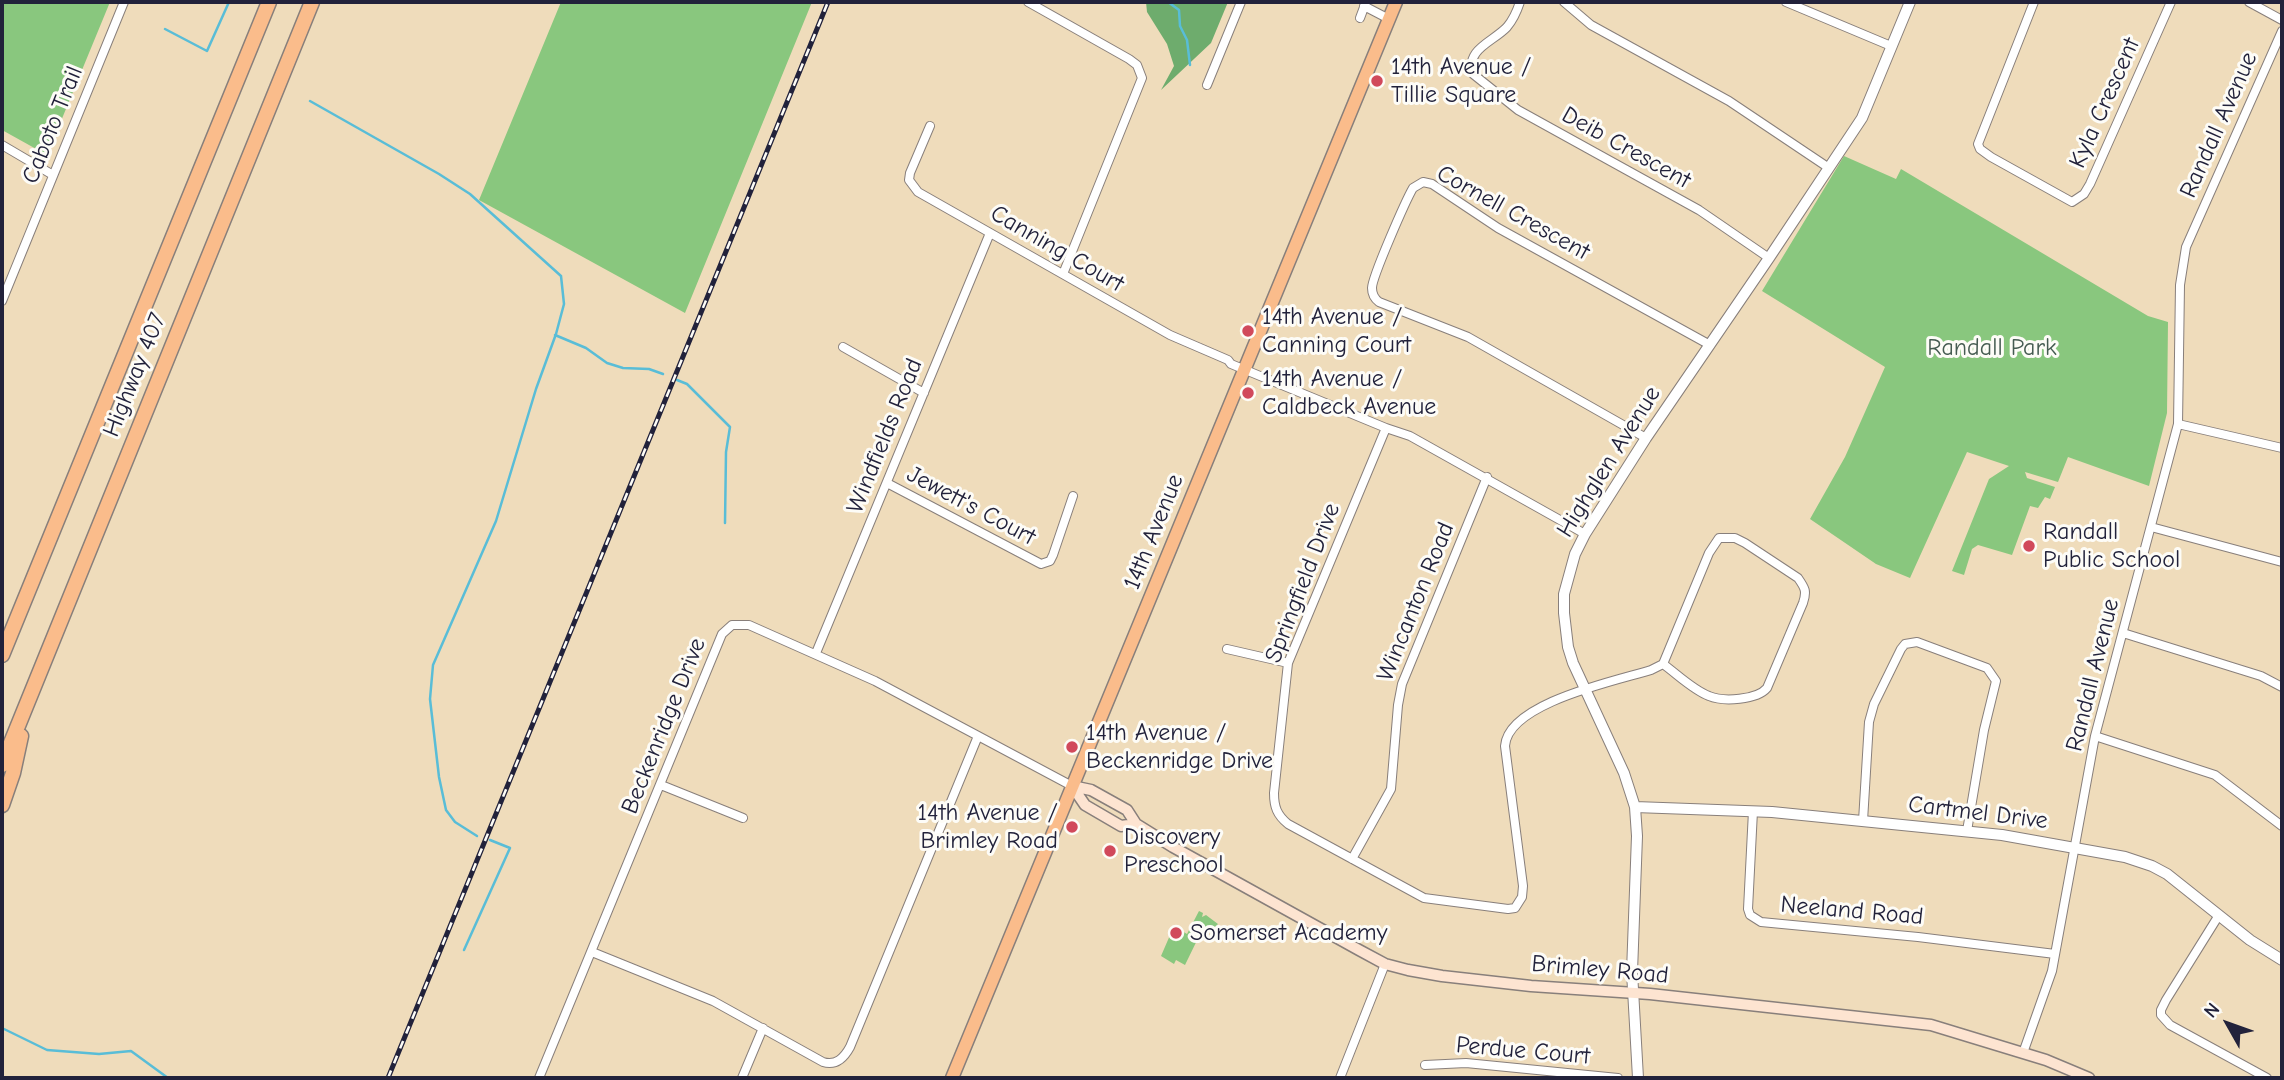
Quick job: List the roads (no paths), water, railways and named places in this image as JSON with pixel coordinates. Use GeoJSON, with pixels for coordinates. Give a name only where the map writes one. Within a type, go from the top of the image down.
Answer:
{"type":"FeatureCollection","features":[{"type":"Feature","properties":{"kind":"highway","name":"Highway 407"},"geometry":{"type":"LineString","coordinates":[[2,656],[269,2]]}},
{"type":"Feature","properties":{"kind":"highway","name":"Highway 407"},"geometry":{"type":"LineString","coordinates":[[2,765],[312,2]]}},
{"type":"Feature","properties":{"kind":"highway"},"geometry":{"type":"LineString","coordinates":[[2,805],[13,773],[30,695]]}},
{"type":"Feature","properties":{"kind":"main road","name":"14th Avenue"},"geometry":{"type":"LineString","coordinates":[[952,1078],[1396,2]]}},
{"type":"Feature","properties":{"kind":"main road","name":"Brimley Road"},"geometry":{"type":"LineString","coordinates":[[1072,786],[1085,805],[1121,826],[1136,824]]}},
{"type":"Feature","properties":{"kind":"main road","name":"Brimley Road"},"geometry":{"type":"LineString","coordinates":[[1072,786],[1091,790],[1127,810],[1136,824],[1180,851],[1385,964],[1408,970],[1505,983],[1633,993],[1931,1025],[2024,1053],[2089,1078]]}},
{"type":"Feature","properties":{"kind":"street","name":"Caboto Trail"},"geometry":{"type":"LineString","coordinates":[[2,301],[124,2]]}},
{"type":"Feature","properties":{"kind":"street"},"geometry":{"type":"LineString","coordinates":[[1028,2],[1129,59],[1137,65],[1142,79],[1063,274]]}},
{"type":"Feature","properties":{"kind":"street"},"geometry":{"type":"LineString","coordinates":[[1207,85],[1241,2]]}},
{"type":"Feature","properties":{"kind":"street","name":"Deib Crescent"},"geometry":{"type":"LineString","coordinates":[[1520,2],[1509,25],[1477,50],[1471,61],[1473,74],[1518,110],[1699,210],[1769,258]]}},
{"type":"Feature","properties":{"kind":"street"},"geometry":{"type":"LineString","coordinates":[[1564,2],[1591,25],[1729,101],[1829,168]]}},
{"type":"Feature","properties":{"kind":"street"},"geometry":{"type":"LineString","coordinates":[[1786,2],[1891,46]]}},
{"type":"Feature","properties":{"kind":"street","name":"Highglen Avenue"},"geometry":{"type":"LineString","coordinates":[[1638,1078],[1633,993],[1637,836],[1635,807],[1624,773],[1573,663],[1568,647],[1564,594],[1585,534],[1646,438],[1861,118],[1910,2]]}},
{"type":"Feature","properties":{"kind":"street","name":"Kyla Crescent"},"geometry":{"type":"LineString","coordinates":[[2034,2],[1978,144],[1991,158],[2072,202],[2084,194],[2090,184],[2171,2]]}},
{"type":"Feature","properties":{"kind":"street"},"geometry":{"type":"LineString","coordinates":[[2249,2],[2282,20]]}},
{"type":"Feature","properties":{"kind":"street"},"geometry":{"type":"LineString","coordinates":[[1360,18],[1365,4],[1389,19]]}},
{"type":"Feature","properties":{"kind":"street","name":"Randall Avenue"},"geometry":{"type":"LineString","coordinates":[[2024,1053],[2052,971],[2095,736],[2178,424],[2180,285],[2186,247],[2282,31]]}},
{"type":"Feature","properties":{"kind":"street","name":"Canning Court"},"geometry":{"type":"LineString","coordinates":[[930,126],[910,173],[912,187],[1170,335],[1244,369],[1410,436],[1585,534]]}},
{"type":"Feature","properties":{"kind":"street"},"geometry":{"type":"LineString","coordinates":[[2,145],[53,175]]}},
{"type":"Feature","properties":{"kind":"street","name":"Cornell Crescent"},"geometry":{"type":"LineString","coordinates":[[1646,438],[1468,337],[1374,298],[1372,287],[1376,272],[1413,188],[1423,181],[1432,184],[1498,228],[1710,345]]}},
{"type":"Feature","properties":{"kind":"street","name":"Windfields Road"},"geometry":{"type":"LineString","coordinates":[[816,653],[990,233]]}},
{"type":"Feature","properties":{"kind":"street"},"geometry":{"type":"LineString","coordinates":[[843,347],[924,393]]}},
{"type":"Feature","properties":{"kind":"street"},"geometry":{"type":"LineString","coordinates":[[2178,424],[2282,448]]}},
{"type":"Feature","properties":{"kind":"street","name":"Springfield Drive"},"geometry":{"type":"LineString","coordinates":[[1386,428],[1288,663],[1274,805],[1279,816],[1288,824],[1424,898],[1515,908],[1522,897],[1523,886],[1505,740],[1525,716],[1547,704],[1585,690]]}},
{"type":"Feature","properties":{"kind":"street","name":"Wincanton Road"},"geometry":{"type":"LineString","coordinates":[[1352,859],[1391,789],[1402,684],[1487,477]]}},
{"type":"Feature","properties":{"kind":"street","name":"Jewett's Court"},"geometry":{"type":"LineString","coordinates":[[887,483],[1041,564],[1049,561],[1053,555],[1073,496]]}},
{"type":"Feature","properties":{"kind":"street"},"geometry":{"type":"LineString","coordinates":[[2151,527],[2282,562]]}},
{"type":"Feature","properties":{"kind":"street"},"geometry":{"type":"LineString","coordinates":[[1585,690],[1663,664],[1709,553],[1720,538],[1735,538],[1745,543],[1798,578],[1805,586],[1803,603],[1767,688],[1758,696],[1708,696],[1663,664]]}},
{"type":"Feature","properties":{"kind":"street","name":"Beckenridge Drive"},"geometry":{"type":"LineString","coordinates":[[539,1078],[726,629],[738,624],[749,625],[816,653],[875,681],[1072,786]]}},
{"type":"Feature","properties":{"kind":"street"},"geometry":{"type":"LineString","coordinates":[[2123,633],[2261,676],[2282,687]]}},
{"type":"Feature","properties":{"kind":"street"},"geometry":{"type":"LineString","coordinates":[[1863,821],[1871,713],[1900,649],[1910,642],[1917,642],[1987,668],[1996,681],[1984,730],[1967,831]]}},
{"type":"Feature","properties":{"kind":"street"},"geometry":{"type":"LineString","coordinates":[[1227,649],[1288,663]]}},
{"type":"Feature","properties":{"kind":"street"},"geometry":{"type":"LineString","coordinates":[[592,952],[713,1001],[823,1062],[836,1063],[845,1056],[978,736]]}},
{"type":"Feature","properties":{"kind":"street"},"geometry":{"type":"LineString","coordinates":[[2095,736],[2215,775],[2282,826]]}},
{"type":"Feature","properties":{"kind":"street"},"geometry":{"type":"LineString","coordinates":[[661,785],[743,818]]}},
{"type":"Feature","properties":{"kind":"street","name":"Cartmel Drive"},"geometry":{"type":"LineString","coordinates":[[1635,807],[1753,811],[1967,831],[2125,857],[2167,874],[2250,940],[2282,960]]}},
{"type":"Feature","properties":{"kind":"street","name":"Neeland Road"},"geometry":{"type":"LineString","coordinates":[[1753,811],[1748,909],[1750,915],[1761,922],[1918,936],[2055,954]]}},
{"type":"Feature","properties":{"kind":"street"},"geometry":{"type":"LineString","coordinates":[[2219,915],[2166,1000],[2161,1015],[2170,1025],[2267,1078]]}},
{"type":"Feature","properties":{"kind":"street"},"geometry":{"type":"LineString","coordinates":[[1340,1078],[1385,964]]}},
{"type":"Feature","properties":{"kind":"street"},"geometry":{"type":"LineString","coordinates":[[742,1078],[763,1028]]}},
{"type":"Feature","properties":{"kind":"street","name":"Perdue Court"},"geometry":{"type":"LineString","coordinates":[[1425,1065],[1466,1063],[1526,1074],[1618,1078]]}},
{"type":"Feature","properties":{"kind":"waterway"},"geometry":{"type":"LineString","coordinates":[[165,29],[207,51],[229,2]]}},
{"type":"Feature","properties":{"kind":"waterway"},"geometry":{"type":"LineString","coordinates":[[1168,2],[1179,10],[1180,26],[1187,40],[1190,65]]}},
{"type":"Feature","properties":{"kind":"waterway"},"geometry":{"type":"LineString","coordinates":[[310,101],[470,194],[561,276],[564,304],[496,521],[433,665],[430,699],[439,777],[446,810],[455,822],[477,836]]}},
{"type":"Feature","properties":{"kind":"waterway"},"geometry":{"type":"LineString","coordinates":[[555,335],[586,348],[607,363],[623,368],[649,369],[663,374]]}},
{"type":"Feature","properties":{"kind":"waterway"},"geometry":{"type":"LineString","coordinates":[[677,380],[687,384],[730,427],[726,452],[725,523]]}},
{"type":"Feature","properties":{"kind":"waterway"},"geometry":{"type":"LineString","coordinates":[[464,950],[510,848],[490,840]]}},
{"type":"Feature","properties":{"kind":"waterway"},"geometry":{"type":"LineString","coordinates":[[2,1028],[47,1050],[99,1054],[131,1051],[168,1078]]}},
{"type":"Feature","properties":{"kind":"railway"},"geometry":{"type":"LineString","coordinates":[[388,1078],[828,2]]}},
{"type":"Feature","properties":{"kind":"place","name":"14th Avenue / Tillie Square"},"geometry":{"type":"Point","coordinates":[1377,81]}},
{"type":"Feature","properties":{"kind":"place","name":"14th Avenue / Canning Court"},"geometry":{"type":"Point","coordinates":[1248,331]}},
{"type":"Feature","properties":{"kind":"place","name":"14th Avenue / Caldbeck Avenue"},"geometry":{"type":"Point","coordinates":[1248,393]}},
{"type":"Feature","properties":{"kind":"place","name":"Randall Public School"},"geometry":{"type":"Point","coordinates":[2029,546]}},
{"type":"Feature","properties":{"kind":"place","name":"14th Avenue / Beckenridge Drive"},"geometry":{"type":"Point","coordinates":[1072,747]}},
{"type":"Feature","properties":{"kind":"place","name":"14th Avenue / Brimley Road"},"geometry":{"type":"Point","coordinates":[1072,827]}},
{"type":"Feature","properties":{"kind":"place","name":"Discovery Preschool"},"geometry":{"type":"Point","coordinates":[1110,851]}},
{"type":"Feature","properties":{"kind":"place","name":"Somerset Academy"},"geometry":{"type":"Point","coordinates":[1176,933]}},
{"type":"Feature","properties":{"kind":"park label","name":"Randall Park"},"geometry":{"type":"Point","coordinates":[1992,348]}}]}
